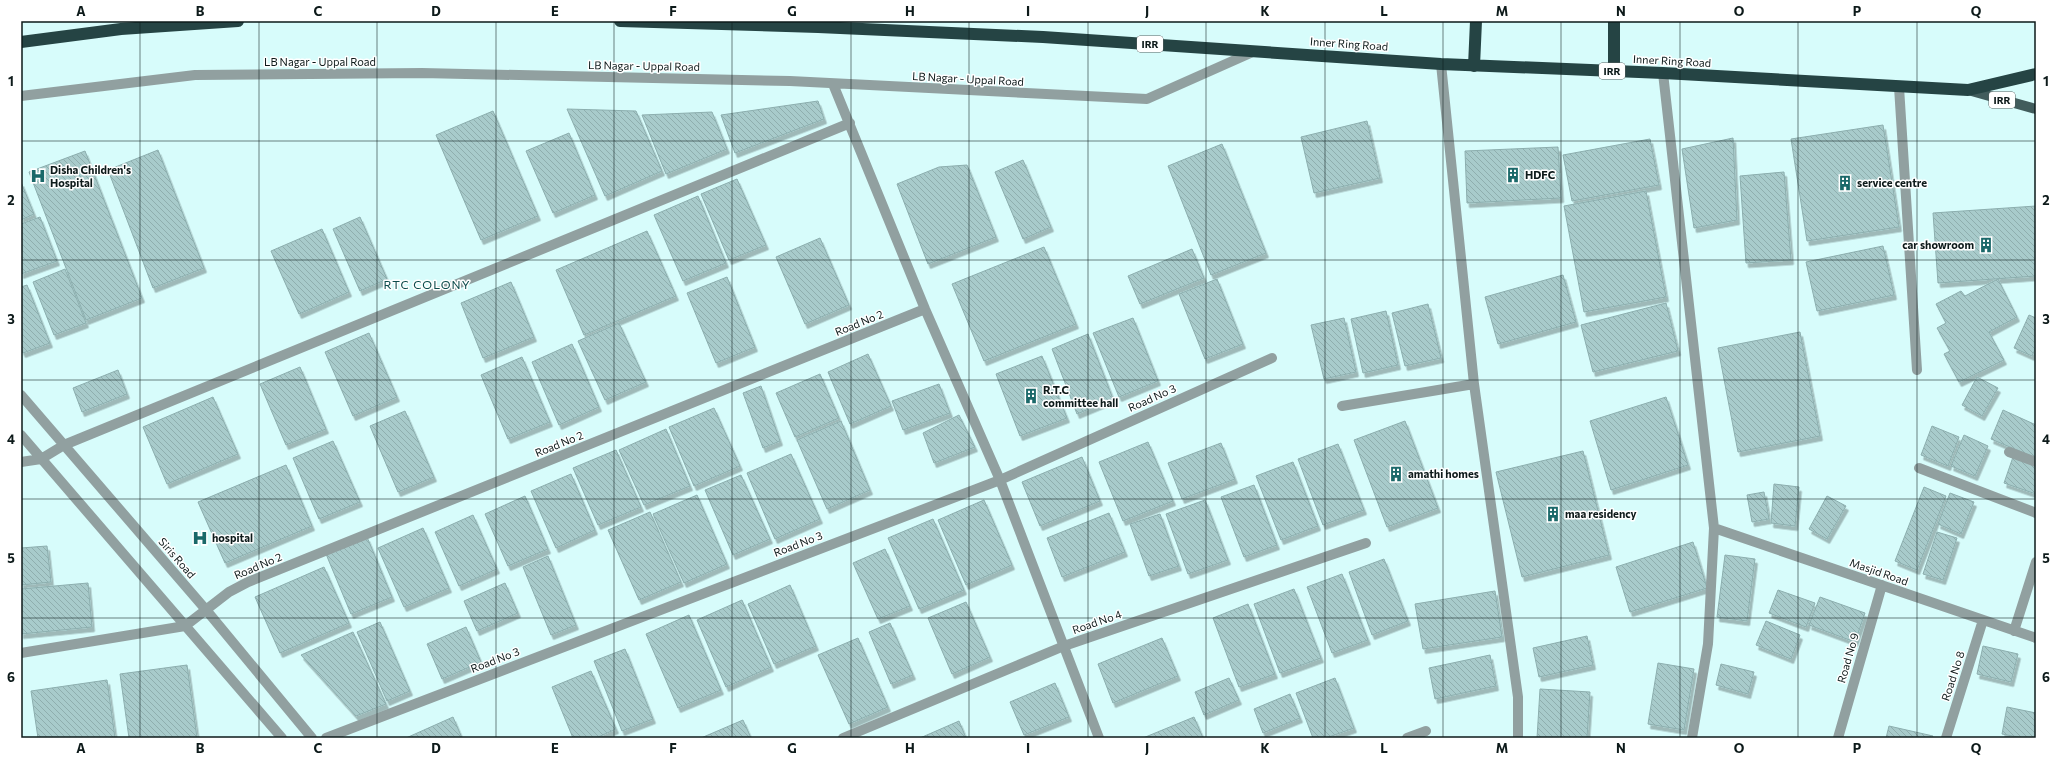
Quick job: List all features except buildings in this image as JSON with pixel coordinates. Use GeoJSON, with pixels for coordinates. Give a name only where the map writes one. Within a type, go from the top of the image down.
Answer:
{"type":"FeatureCollection","features":[{"type":"Feature","properties":{"kind":"highway"},"geometry":{"type":"LineString","coordinates":[[21,42],[121,29],[238,21]]}},
{"type":"Feature","properties":{"kind":"highway","name":"IRR"},"geometry":{"type":"LineString","coordinates":[[620,21],[818,27],[1043,37],[1257,50]]}},
{"type":"Feature","properties":{"kind":"highway"},"geometry":{"type":"LineString","coordinates":[[1474,66],[1476,21]]}},
{"type":"Feature","properties":{"kind":"highway"},"geometry":{"type":"LineString","coordinates":[[1614,21],[1614,71]]}},
{"type":"Feature","properties":{"kind":"highway","name":"Inner Ring Road"},"geometry":{"type":"LineString","coordinates":[[1257,50],[1474,66],[1663,73],[1968,90]]}},
{"type":"Feature","properties":{"kind":"highway","name":"IRR"},"geometry":{"type":"LineString","coordinates":[[1968,90],[2036,74]]}},
{"type":"Feature","properties":{"kind":"main road","name":"Inner Ring Road"},"geometry":{"type":"LineString","coordinates":[[1968,90],[2036,109]]}},
{"type":"Feature","properties":{"kind":"street","name":"LB Nagar - Uppal Road"},"geometry":{"type":"LineString","coordinates":[[21,96],[195,75],[430,74],[790,81],[1147,99],[1257,50]]}},
{"type":"Feature","properties":{"kind":"street"},"geometry":{"type":"LineString","coordinates":[[1441,64],[1474,384],[1518,697],[1518,738]]}},
{"type":"Feature","properties":{"kind":"street"},"geometry":{"type":"LineString","coordinates":[[1663,73],[1714,528],[1708,644],[1692,738]]}},
{"type":"Feature","properties":{"kind":"street"},"geometry":{"type":"LineString","coordinates":[[833,84],[925,309],[1000,480],[1099,738]]}},
{"type":"Feature","properties":{"kind":"street"},"geometry":{"type":"LineString","coordinates":[[1899,87],[1917,370]]}},
{"type":"Feature","properties":{"kind":"street"},"geometry":{"type":"LineString","coordinates":[[21,462],[42,459],[64,445],[850,123]]}},
{"type":"Feature","properties":{"kind":"street","name":"Road No 2"},"geometry":{"type":"LineString","coordinates":[[185,626],[207,611],[229,592],[248,582],[925,309]]}},
{"type":"Feature","properties":{"kind":"street","name":"Road No 3"},"geometry":{"type":"LineString","coordinates":[[326,738],[1000,480],[1272,358]]}},
{"type":"Feature","properties":{"kind":"street"},"geometry":{"type":"LineString","coordinates":[[1342,406],[1474,384]]}},
{"type":"Feature","properties":{"kind":"street","name":"Siris Road"},"geometry":{"type":"LineString","coordinates":[[21,395],[207,611],[312,738]]}},
{"type":"Feature","properties":{"kind":"street"},"geometry":{"type":"LineString","coordinates":[[21,435],[279,737]]}},
{"type":"Feature","properties":{"kind":"street"},"geometry":{"type":"LineString","coordinates":[[2009,452],[2036,462]]}},
{"type":"Feature","properties":{"kind":"street"},"geometry":{"type":"LineString","coordinates":[[1919,468],[2036,513]]}},
{"type":"Feature","properties":{"kind":"street","name":"Masjid Road"},"geometry":{"type":"LineString","coordinates":[[1714,528],[2036,638]]}},
{"type":"Feature","properties":{"kind":"street","name":"Road No 4"},"geometry":{"type":"LineString","coordinates":[[843,738],[1064,646],[1366,544]]}},
{"type":"Feature","properties":{"kind":"street"},"geometry":{"type":"LineString","coordinates":[[2014,631],[2036,562]]}},
{"type":"Feature","properties":{"kind":"street","name":"Road No 9"},"geometry":{"type":"LineString","coordinates":[[1838,738],[1882,585]]}},
{"type":"Feature","properties":{"kind":"street","name":"Road No 8"},"geometry":{"type":"LineString","coordinates":[[1946,738],[1984,620]]}},
{"type":"Feature","properties":{"kind":"street"},"geometry":{"type":"LineString","coordinates":[[21,653],[185,626]]}},
{"type":"Feature","properties":{"kind":"street"},"geometry":{"type":"LineString","coordinates":[[1407,738],[1426,731]]}},
{"type":"Feature","properties":{"kind":"place","name":"HDFC"},"geometry":{"type":"Point","coordinates":[1513,175]}},
{"type":"Feature","properties":{"kind":"place","name":"Disha Children's Hospital"},"geometry":{"type":"Point","coordinates":[38,176]}},
{"type":"Feature","properties":{"kind":"place","name":"service centre"},"geometry":{"type":"Point","coordinates":[1845,183]}},
{"type":"Feature","properties":{"kind":"place","name":"car showroom"},"geometry":{"type":"Point","coordinates":[1986,245]}},
{"type":"Feature","properties":{"kind":"place","name":"R.T.C committee hall"},"geometry":{"type":"Point","coordinates":[1031,396]}},
{"type":"Feature","properties":{"kind":"place","name":"amathi homes"},"geometry":{"type":"Point","coordinates":[1396,474]}},
{"type":"Feature","properties":{"kind":"place","name":"maa residency"},"geometry":{"type":"Point","coordinates":[1553,514]}},
{"type":"Feature","properties":{"kind":"place","name":"hospital"},"geometry":{"type":"Point","coordinates":[200,538]}},
{"type":"Feature","properties":{"kind":"district","name":"RTC COLONY"},"geometry":{"type":"Point","coordinates":[427,285]}}]}
